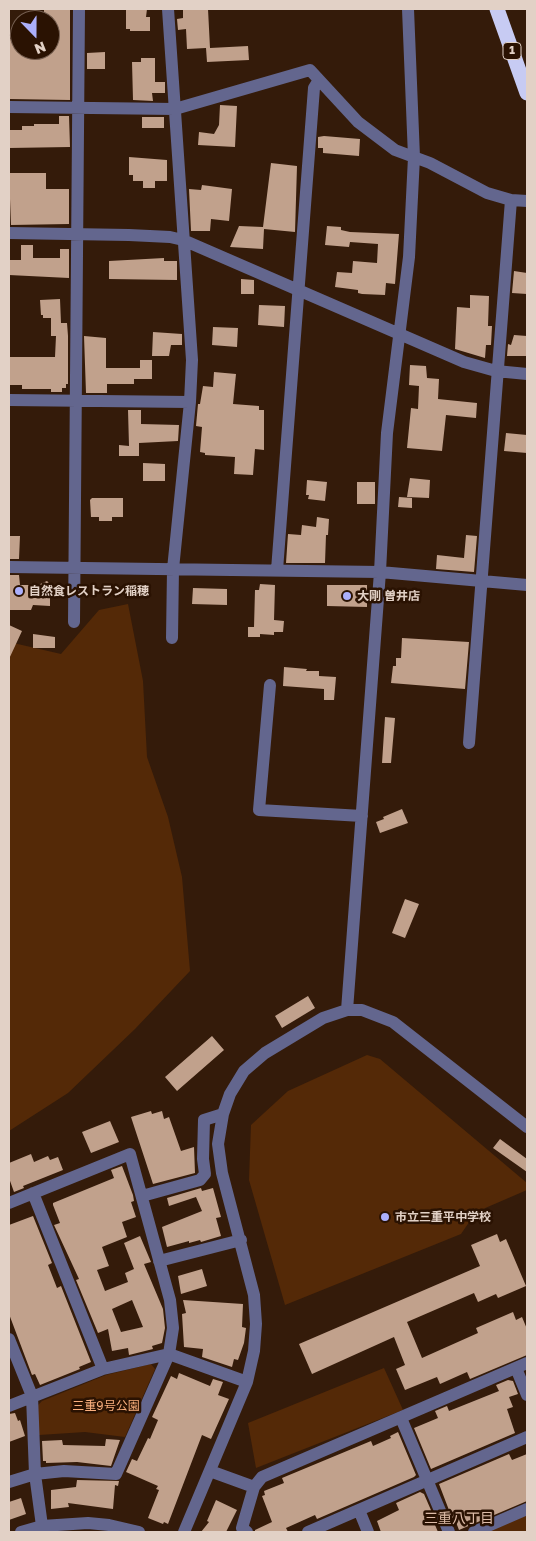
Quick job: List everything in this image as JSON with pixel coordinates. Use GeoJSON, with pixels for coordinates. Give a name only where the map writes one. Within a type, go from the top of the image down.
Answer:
{"type":"FeatureCollection","features":[{"type":"Feature","properties":{"kind":"highway","name":"1"},"geometry":{"type":"LineString","coordinates":[[497,9],[527,93]]}},
{"type":"Feature","properties":{"kind":"street"},"geometry":{"type":"LineString","coordinates":[[74,622],[79,9]]}},
{"type":"Feature","properties":{"kind":"street"},"geometry":{"type":"LineString","coordinates":[[168,9],[192,360],[190,402],[173,569],[172,638]]}},
{"type":"Feature","properties":{"kind":"street"},"geometry":{"type":"LineString","coordinates":[[347,1010],[380,572],[387,433],[398,334],[410,257],[414,157],[408,9]]}},
{"type":"Feature","properties":{"kind":"street"},"geometry":{"type":"LineString","coordinates":[[9,107],[174,109],[310,70],[358,122],[395,150],[414,157],[487,193],[511,200],[527,201]]}},
{"type":"Feature","properties":{"kind":"street"},"geometry":{"type":"LineString","coordinates":[[277,570],[314,88],[319,80]]}},
{"type":"Feature","properties":{"kind":"street"},"geometry":{"type":"LineString","coordinates":[[469,743],[496,371],[511,200]]}},
{"type":"Feature","properties":{"kind":"street"},"geometry":{"type":"LineString","coordinates":[[9,233],[170,237],[184,240],[298,288],[464,362],[496,371],[527,374]]}},
{"type":"Feature","properties":{"kind":"street"},"geometry":{"type":"LineString","coordinates":[[9,400],[190,402]]}},
{"type":"Feature","properties":{"kind":"street"},"geometry":{"type":"LineString","coordinates":[[9,567],[380,572],[527,585]]}},
{"type":"Feature","properties":{"kind":"street"},"geometry":{"type":"LineString","coordinates":[[270,685],[259,810],[362,816]]}},
{"type":"Feature","properties":{"kind":"street"},"geometry":{"type":"LineString","coordinates":[[184,1532],[247,1382],[254,1352],[256,1309],[241,1240],[220,1164],[218,1144],[223,1114],[236,1083],[252,1062],[323,1018],[347,1010],[362,1010],[393,1022],[527,1127]]}},
{"type":"Feature","properties":{"kind":"street"},"geometry":{"type":"LineString","coordinates":[[142,1196],[200,1180],[205,1174],[203,1159],[204,1120],[223,1114]]}},
{"type":"Feature","properties":{"kind":"street"},"geometry":{"type":"LineString","coordinates":[[9,1203],[130,1154],[172,1310],[173,1337],[169,1354],[116,1474],[88,1471],[35,1474],[9,1482]]}},
{"type":"Feature","properties":{"kind":"street"},"geometry":{"type":"LineString","coordinates":[[33,1193],[103,1369]]}},
{"type":"Feature","properties":{"kind":"street"},"geometry":{"type":"LineString","coordinates":[[159,1261],[241,1240]]}},
{"type":"Feature","properties":{"kind":"street"},"geometry":{"type":"LineString","coordinates":[[9,1339],[32,1396],[35,1474],[42,1526]]}},
{"type":"Feature","properties":{"kind":"street"},"geometry":{"type":"LineString","coordinates":[[9,1406],[103,1369],[169,1354],[247,1382]]}},
{"type":"Feature","properties":{"kind":"street"},"geometry":{"type":"LineString","coordinates":[[247,1532],[242,1528],[254,1487],[262,1477],[522,1365],[527,1395]]}},
{"type":"Feature","properties":{"kind":"street"},"geometry":{"type":"LineString","coordinates":[[401,1418],[449,1532]]}},
{"type":"Feature","properties":{"kind":"street"},"geometry":{"type":"LineString","coordinates":[[308,1532],[527,1437]]}},
{"type":"Feature","properties":{"kind":"street"},"geometry":{"type":"LineString","coordinates":[[210,1471],[254,1487]]}},
{"type":"Feature","properties":{"kind":"street"},"geometry":{"type":"LineString","coordinates":[[474,1532],[527,1509]]}},
{"type":"Feature","properties":{"kind":"street"},"geometry":{"type":"LineString","coordinates":[[358,1510],[368,1532]]}},
{"type":"Feature","properties":{"kind":"street"},"geometry":{"type":"LineString","coordinates":[[21,1532],[42,1526],[88,1523],[109,1525],[139,1532]]}},
{"type":"Feature","properties":{"kind":"green space"},"geometry":{"type":"Polygon","coordinates":[[[128,604],[143,681],[147,757],[168,817],[182,877],[190,971],[135,1029],[68,1093],[9,1131],[9,642],[61,654],[99,610],[128,604]]]}},
{"type":"Feature","properties":{"kind":"green space"},"geometry":{"type":"Polygon","coordinates":[[[367,1055],[380,1059],[527,1183],[527,1190],[476,1212],[461,1234],[285,1305],[249,1180],[251,1125],[288,1091],[367,1055]]]}},
{"type":"Feature","properties":{"kind":"green space","name":"三重9号公園"},"geometry":{"type":"Polygon","coordinates":[[[151,1364],[155,1369],[125,1437],[85,1432],[39,1435],[37,1406],[42,1401],[106,1375],[151,1364]]]}},
{"type":"Feature","properties":{"kind":"green space"},"geometry":{"type":"Polygon","coordinates":[[[384,1368],[403,1410],[256,1468],[248,1423],[384,1368]]]}},
{"type":"Feature","properties":{"kind":"green space"},"geometry":{"type":"Polygon","coordinates":[[[527,1513],[527,1532],[484,1532],[527,1513]]]}},
{"type":"Feature","properties":{"kind":"building"},"geometry":{"type":"Polygon","coordinates":[[[70,9],[70,100],[9,99],[10,39],[10,60],[60,60],[60,10],[44,10],[70,9]]]}},
{"type":"Feature","properties":{"kind":"building"},"geometry":{"type":"Polygon","coordinates":[[[126,9],[147,9],[146,17],[150,17],[150,31],[130,31],[130,29],[126,29],[126,9]]]}},
{"type":"Feature","properties":{"kind":"building"},"geometry":{"type":"Polygon","coordinates":[[[183,9],[208,9],[210,48],[248,46],[249,60],[207,62],[206,48],[187,49],[186,29],[178,30],[177,19],[183,18],[183,9]]]}},
{"type":"Feature","properties":{"kind":"building"},"geometry":{"type":"Polygon","coordinates":[[[105,52],[105,69],[87,69],[87,53],[105,52]]]}},
{"type":"Feature","properties":{"kind":"building"},"geometry":{"type":"Polygon","coordinates":[[[141,58],[155,58],[155,82],[165,82],[165,93],[152,93],[153,101],[133,100],[132,62],[141,62],[141,58]]]}},
{"type":"Feature","properties":{"kind":"building"},"geometry":{"type":"Polygon","coordinates":[[[220,105],[237,106],[235,147],[198,145],[199,132],[214,134],[219,125],[220,105]]]}},
{"type":"Feature","properties":{"kind":"building"},"geometry":{"type":"Polygon","coordinates":[[[59,116],[69,116],[70,147],[9,148],[9,130],[22,130],[22,126],[34,126],[34,124],[59,124],[59,116]]]}},
{"type":"Feature","properties":{"kind":"building"},"geometry":{"type":"Polygon","coordinates":[[[142,117],[164,117],[164,128],[142,128],[142,117]]]}},
{"type":"Feature","properties":{"kind":"building"},"geometry":{"type":"Polygon","coordinates":[[[318,137],[360,139],[359,156],[323,153],[323,148],[318,148],[318,137]]]}},
{"type":"Feature","properties":{"kind":"building"},"geometry":{"type":"Polygon","coordinates":[[[129,157],[167,160],[167,181],[155,181],[155,188],[143,188],[143,181],[133,181],[133,175],[129,175],[129,157]]]}},
{"type":"Feature","properties":{"kind":"building"},"geometry":{"type":"Polygon","coordinates":[[[271,163],[297,166],[295,232],[264,229],[263,249],[230,247],[239,226],[263,227],[271,163]]]}},
{"type":"Feature","properties":{"kind":"building"},"geometry":{"type":"Polygon","coordinates":[[[9,173],[46,173],[46,189],[69,189],[69,224],[11,225],[9,173]]]}},
{"type":"Feature","properties":{"kind":"building"},"geometry":{"type":"Polygon","coordinates":[[[202,185],[232,189],[229,221],[211,219],[210,231],[191,231],[189,189],[201,190],[202,185]]]}},
{"type":"Feature","properties":{"kind":"building"},"geometry":{"type":"Polygon","coordinates":[[[327,226],[341,227],[341,230],[350,232],[399,234],[395,284],[386,283],[385,295],[362,294],[358,293],[358,290],[335,287],[337,272],[352,273],[353,261],[377,263],[378,244],[350,242],[349,247],[325,245],[327,226]]]}},
{"type":"Feature","properties":{"kind":"building"},"geometry":{"type":"Polygon","coordinates":[[[21,245],[33,245],[33,258],[60,258],[60,249],[69,249],[69,278],[9,275],[9,260],[21,260],[21,245]]]}},
{"type":"Feature","properties":{"kind":"building"},"geometry":{"type":"Polygon","coordinates":[[[164,258],[164,261],[177,261],[177,280],[109,279],[109,261],[164,258]]]}},
{"type":"Feature","properties":{"kind":"building"},"geometry":{"type":"Polygon","coordinates":[[[514,271],[527,273],[527,294],[512,293],[514,271]]]}},
{"type":"Feature","properties":{"kind":"building"},"geometry":{"type":"Polygon","coordinates":[[[241,279],[254,280],[254,294],[241,294],[241,279]]]}},
{"type":"Feature","properties":{"kind":"building"},"geometry":{"type":"Polygon","coordinates":[[[470,295],[489,296],[488,326],[492,326],[491,345],[486,345],[485,358],[455,349],[457,307],[470,308],[470,295]]]}},
{"type":"Feature","properties":{"kind":"building"},"geometry":{"type":"Polygon","coordinates":[[[60,299],[61,323],[67,323],[68,336],[68,384],[66,384],[66,388],[62,388],[62,392],[51,392],[51,389],[22,389],[22,385],[9,385],[9,357],[55,357],[56,336],[51,336],[51,318],[43,318],[43,315],[41,315],[40,300],[60,299]]]}},
{"type":"Feature","properties":{"kind":"building"},"geometry":{"type":"Polygon","coordinates":[[[259,305],[285,306],[284,327],[258,325],[259,305]]]}},
{"type":"Feature","properties":{"kind":"building"},"geometry":{"type":"Polygon","coordinates":[[[213,327],[238,328],[237,347],[212,345],[213,327]]]}},
{"type":"Feature","properties":{"kind":"building"},"geometry":{"type":"Polygon","coordinates":[[[153,332],[182,334],[182,345],[171,345],[169,356],[152,356],[153,332]]]}},
{"type":"Feature","properties":{"kind":"building"},"geometry":{"type":"Polygon","coordinates":[[[514,335],[527,336],[527,356],[507,356],[508,344],[511,345],[514,335]]]}},
{"type":"Feature","properties":{"kind":"building"},"geometry":{"type":"Polygon","coordinates":[[[84,336],[106,338],[106,368],[140,368],[140,360],[152,360],[152,379],[134,379],[134,384],[107,384],[107,393],[86,393],[84,336]]]}},
{"type":"Feature","properties":{"kind":"building"},"geometry":{"type":"Polygon","coordinates":[[[410,365],[426,366],[427,378],[439,379],[438,399],[477,403],[476,418],[446,415],[442,451],[407,448],[411,408],[418,409],[419,386],[409,385],[410,365]]]}},
{"type":"Feature","properties":{"kind":"building"},"geometry":{"type":"Polygon","coordinates":[[[214,372],[236,374],[233,404],[259,406],[259,410],[264,410],[264,450],[255,449],[253,475],[234,474],[235,457],[205,455],[205,453],[200,452],[202,427],[196,426],[198,404],[200,404],[203,386],[213,387],[214,372]]]}},
{"type":"Feature","properties":{"kind":"building"},"geometry":{"type":"Polygon","coordinates":[[[128,410],[141,410],[141,424],[179,425],[178,441],[139,443],[139,456],[119,456],[119,445],[129,446],[128,410]]]}},
{"type":"Feature","properties":{"kind":"building"},"geometry":{"type":"Polygon","coordinates":[[[506,433],[527,435],[527,453],[504,451],[506,433]]]}},
{"type":"Feature","properties":{"kind":"building"},"geometry":{"type":"Polygon","coordinates":[[[143,463],[165,464],[165,481],[143,481],[143,463]]]}},
{"type":"Feature","properties":{"kind":"building"},"geometry":{"type":"Polygon","coordinates":[[[410,478],[430,480],[429,498],[407,497],[410,478]]]}},
{"type":"Feature","properties":{"kind":"building"},"geometry":{"type":"Polygon","coordinates":[[[307,480],[327,482],[325,501],[308,499],[309,495],[306,495],[307,480]]]}},
{"type":"Feature","properties":{"kind":"building"},"geometry":{"type":"Polygon","coordinates":[[[357,482],[375,482],[375,504],[357,504],[357,482]]]}},
{"type":"Feature","properties":{"kind":"building"},"geometry":{"type":"Polygon","coordinates":[[[399,497],[412,498],[412,508],[398,507],[399,497]]]}},
{"type":"Feature","properties":{"kind":"building"},"geometry":{"type":"Polygon","coordinates":[[[92,498],[123,498],[123,517],[112,517],[112,521],[99,521],[99,517],[91,517],[90,500],[92,498]]]}},
{"type":"Feature","properties":{"kind":"building"},"geometry":{"type":"Polygon","coordinates":[[[317,517],[329,519],[328,535],[326,535],[325,563],[286,563],[288,534],[301,535],[302,525],[316,527],[317,517]]]}},
{"type":"Feature","properties":{"kind":"building"},"geometry":{"type":"Polygon","coordinates":[[[466,535],[477,536],[474,572],[436,569],[437,555],[464,558],[466,535]]]}},
{"type":"Feature","properties":{"kind":"building"},"geometry":{"type":"Polygon","coordinates":[[[9,536],[20,536],[19,559],[9,559],[9,536]]]}},
{"type":"Feature","properties":{"kind":"building"},"geometry":{"type":"Polygon","coordinates":[[[9,575],[19,575],[20,585],[38,585],[47,581],[50,584],[50,606],[33,605],[31,610],[9,610],[9,575]]]}},
{"type":"Feature","properties":{"kind":"building"},"geometry":{"type":"Polygon","coordinates":[[[260,584],[275,585],[274,620],[284,621],[283,632],[274,632],[274,635],[260,634],[260,637],[248,637],[248,627],[254,627],[255,590],[259,590],[260,584]]]}},
{"type":"Feature","properties":{"kind":"building","name":"大剛 曽井店"},"geometry":{"type":"Polygon","coordinates":[[[327,585],[367,585],[367,607],[327,606],[327,585]]]}},
{"type":"Feature","properties":{"kind":"building"},"geometry":{"type":"Polygon","coordinates":[[[193,588],[227,589],[227,605],[192,604],[193,588]]]}},
{"type":"Feature","properties":{"kind":"building"},"geometry":{"type":"Polygon","coordinates":[[[9,625],[22,631],[9,659],[9,625]]]}},
{"type":"Feature","properties":{"kind":"building"},"geometry":{"type":"Polygon","coordinates":[[[33,634],[55,637],[55,648],[33,648],[33,634]]]}},
{"type":"Feature","properties":{"kind":"building"},"geometry":{"type":"Polygon","coordinates":[[[402,638],[469,642],[465,689],[391,683],[393,666],[396,666],[396,658],[401,658],[402,638]]]}},
{"type":"Feature","properties":{"kind":"building"},"geometry":{"type":"Polygon","coordinates":[[[284,667],[319,671],[319,676],[336,677],[334,700],[324,700],[324,689],[283,686],[284,667]]]}},
{"type":"Feature","properties":{"kind":"building"},"geometry":{"type":"Polygon","coordinates":[[[385,717],[395,718],[391,763],[382,763],[385,717]]]}},
{"type":"Feature","properties":{"kind":"building"},"geometry":{"type":"Polygon","coordinates":[[[402,809],[408,823],[380,833],[376,822],[402,809]]]}},
{"type":"Feature","properties":{"kind":"building"},"geometry":{"type":"Polygon","coordinates":[[[405,899],[419,904],[405,938],[392,933],[405,899]]]}},
{"type":"Feature","properties":{"kind":"building"},"geometry":{"type":"Polygon","coordinates":[[[308,996],[315,1008],[282,1028],[275,1016],[308,996]]]}},
{"type":"Feature","properties":{"kind":"building"},"geometry":{"type":"Polygon","coordinates":[[[212,1036],[224,1050],[177,1091],[165,1077],[212,1036]]]}},
{"type":"Feature","properties":{"kind":"building"},"geometry":{"type":"Polygon","coordinates":[[[151,1111],[152,1114],[162,1111],[164,1119],[169,1117],[181,1151],[194,1147],[195,1173],[153,1184],[131,1117],[151,1111]]]}},
{"type":"Feature","properties":{"kind":"building"},"geometry":{"type":"Polygon","coordinates":[[[110,1121],[119,1142],[91,1153],[82,1132],[110,1121]]]}},
{"type":"Feature","properties":{"kind":"building"},"geometry":{"type":"Polygon","coordinates":[[[500,1139],[527,1159],[527,1172],[493,1148],[500,1139]]]}},
{"type":"Feature","properties":{"kind":"building"},"geometry":{"type":"Polygon","coordinates":[[[31,1154],[34,1162],[48,1156],[50,1160],[58,1157],[63,1170],[23,1186],[24,1188],[14,1192],[9,1178],[9,1163],[31,1154]]]}},
{"type":"Feature","properties":{"kind":"building"},"geometry":{"type":"Polygon","coordinates":[[[122,1166],[133,1195],[134,1201],[131,1202],[136,1217],[122,1222],[127,1237],[102,1247],[109,1266],[97,1270],[105,1291],[128,1282],[125,1273],[134,1269],[124,1243],[140,1236],[151,1262],[144,1264],[163,1309],[165,1328],[162,1343],[152,1346],[153,1349],[129,1355],[128,1348],[112,1351],[108,1329],[98,1333],[76,1280],[79,1279],[54,1225],[60,1223],[53,1203],[114,1178],[111,1170],[122,1166]],[[132,1300],[112,1309],[121,1332],[143,1327],[132,1300]]]}},
{"type":"Feature","properties":{"kind":"building"},"geometry":{"type":"Polygon","coordinates":[[[201,1188],[202,1191],[213,1188],[221,1217],[216,1218],[221,1236],[201,1242],[200,1240],[189,1243],[189,1241],[167,1247],[162,1227],[202,1211],[196,1197],[169,1206],[167,1198],[201,1188]]]}},
{"type":"Feature","properties":{"kind":"building"},"geometry":{"type":"Polygon","coordinates":[[[33,1216],[52,1263],[48,1265],[57,1288],[61,1286],[91,1362],[79,1367],[80,1369],[40,1385],[35,1374],[32,1375],[9,1314],[9,1225],[33,1216]]]}},
{"type":"Feature","properties":{"kind":"building"},"geometry":{"type":"Polygon","coordinates":[[[497,1234],[500,1242],[506,1239],[526,1286],[498,1298],[496,1294],[478,1302],[474,1293],[407,1322],[422,1358],[478,1333],[476,1328],[513,1312],[516,1320],[522,1317],[527,1329],[527,1355],[470,1379],[467,1372],[440,1384],[437,1377],[405,1390],[396,1369],[405,1365],[394,1337],[312,1374],[299,1344],[480,1266],[471,1245],[497,1234]]]}},
{"type":"Feature","properties":{"kind":"building"},"geometry":{"type":"Polygon","coordinates":[[[202,1269],[207,1286],[181,1294],[178,1276],[202,1269]]]}},
{"type":"Feature","properties":{"kind":"building"},"geometry":{"type":"Polygon","coordinates":[[[183,1300],[243,1304],[242,1327],[246,1328],[244,1343],[238,1360],[234,1359],[232,1367],[202,1357],[203,1349],[184,1347],[182,1314],[186,1313],[183,1300]]]}},
{"type":"Feature","properties":{"kind":"building"},"geometry":{"type":"Polygon","coordinates":[[[179,1373],[210,1386],[213,1379],[223,1382],[218,1395],[229,1399],[211,1439],[202,1435],[168,1524],[164,1522],[163,1524],[148,1518],[159,1490],[156,1489],[158,1486],[126,1472],[132,1459],[137,1461],[148,1438],[150,1439],[158,1420],[152,1417],[171,1376],[177,1379],[179,1373]]]}},
{"type":"Feature","properties":{"kind":"building"},"geometry":{"type":"Polygon","coordinates":[[[508,1380],[513,1381],[518,1394],[509,1397],[513,1407],[507,1409],[515,1433],[431,1469],[414,1428],[438,1418],[435,1411],[447,1406],[449,1411],[499,1391],[496,1385],[508,1380]]]}},
{"type":"Feature","properties":{"kind":"building"},"geometry":{"type":"Polygon","coordinates":[[[15,1413],[18,1421],[20,1420],[25,1436],[9,1442],[9,1414],[15,1413]]]}},
{"type":"Feature","properties":{"kind":"building"},"geometry":{"type":"Polygon","coordinates":[[[398,1432],[416,1475],[414,1477],[317,1519],[315,1515],[286,1528],[288,1532],[255,1532],[255,1530],[272,1522],[262,1496],[265,1495],[264,1491],[284,1483],[282,1478],[371,1441],[373,1446],[391,1438],[390,1436],[398,1432]]]}},
{"type":"Feature","properties":{"kind":"building"},"geometry":{"type":"Polygon","coordinates":[[[106,1439],[120,1440],[111,1466],[77,1462],[46,1463],[46,1461],[43,1461],[42,1441],[62,1440],[63,1445],[105,1446],[106,1439]]]}},
{"type":"Feature","properties":{"kind":"building"},"geometry":{"type":"Polygon","coordinates":[[[509,1454],[512,1460],[527,1454],[527,1501],[459,1530],[454,1517],[452,1518],[439,1484],[509,1454]]]}},
{"type":"Feature","properties":{"kind":"building"},"geometry":{"type":"Polygon","coordinates":[[[77,1480],[119,1481],[118,1486],[115,1485],[113,1509],[68,1503],[69,1507],[51,1509],[51,1490],[76,1487],[77,1480]]]}},
{"type":"Feature","properties":{"kind":"building"},"geometry":{"type":"Polygon","coordinates":[[[420,1492],[424,1494],[437,1524],[435,1525],[438,1532],[381,1532],[377,1521],[399,1510],[396,1503],[420,1492]]]}},
{"type":"Feature","properties":{"kind":"building"},"geometry":{"type":"Polygon","coordinates":[[[21,1498],[26,1514],[9,1520],[9,1502],[21,1498]]]}},
{"type":"Feature","properties":{"kind":"building"},"geometry":{"type":"Polygon","coordinates":[[[216,1500],[237,1510],[226,1532],[201,1532],[209,1522],[207,1521],[216,1500]]]}},
{"type":"Feature","properties":{"kind":"place","name":"自然食レストラン稲穂"},"geometry":{"type":"Point","coordinates":[19,591]}},
{"type":"Feature","properties":{"kind":"place","name":"大剛 曽井店"},"geometry":{"type":"Point","coordinates":[347,596]}},
{"type":"Feature","properties":{"kind":"place","name":"市立三重平中学校"},"geometry":{"type":"Point","coordinates":[385,1217]}},
{"type":"Feature","properties":{"kind":"district","name":"三重八丁目"},"geometry":{"type":"Point","coordinates":[459,1519]}}]}
